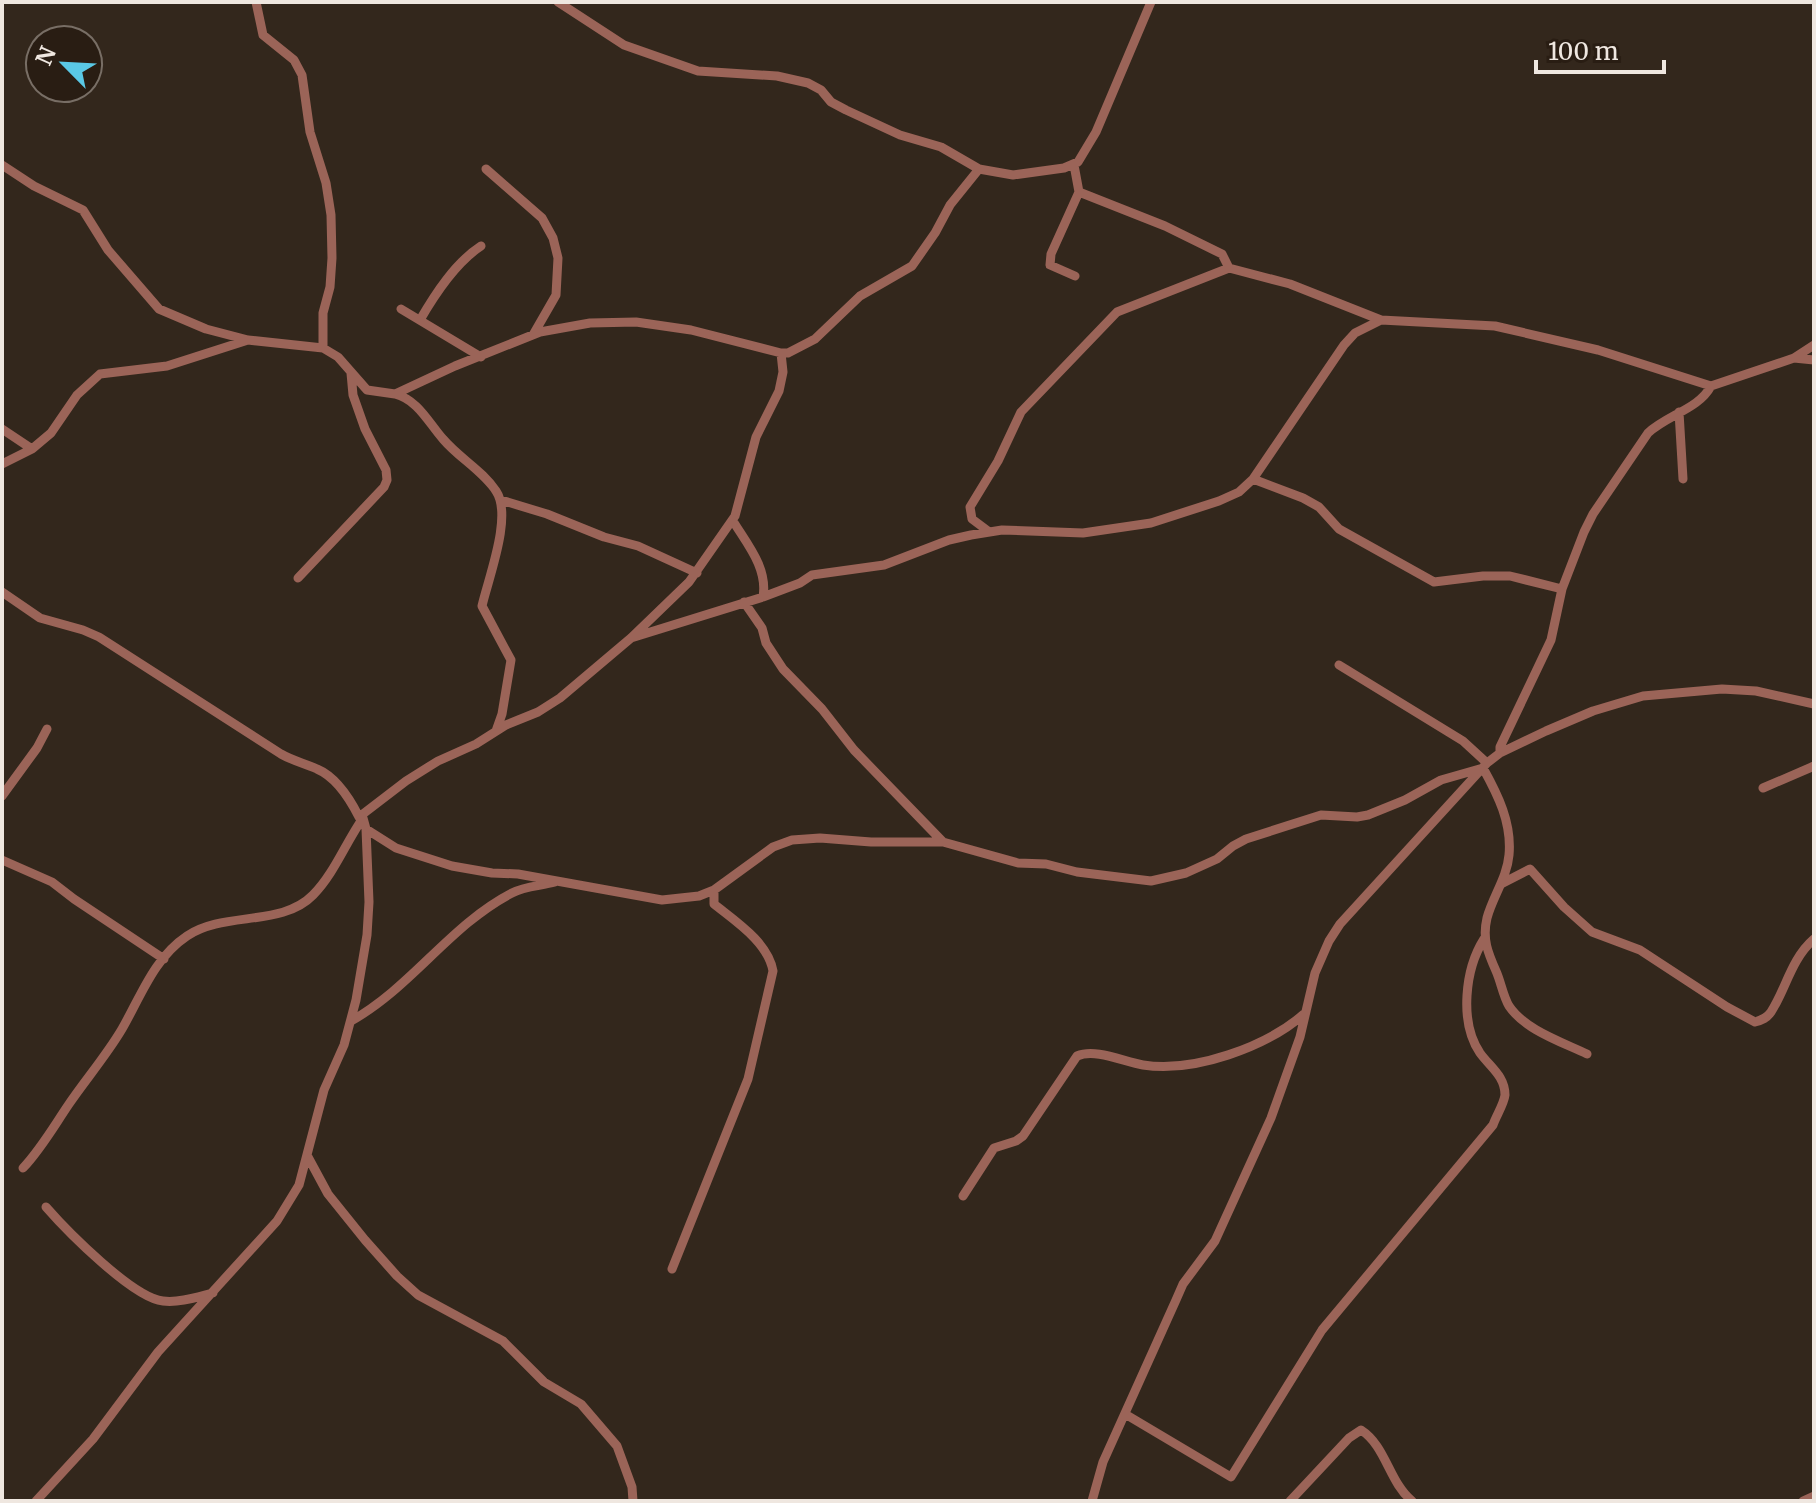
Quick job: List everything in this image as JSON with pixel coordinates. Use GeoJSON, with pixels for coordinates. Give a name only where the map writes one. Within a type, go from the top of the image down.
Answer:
{"type":"FeatureCollection","features":[{"type":"Feature","properties":{"kind":"street"},"geometry":{"type":"LineString","coordinates":[[256,2],[263,35],[294,60],[302,75],[310,132],[326,183],[331,215],[332,258],[330,287],[323,313],[323,348]]}},
{"type":"Feature","properties":{"kind":"street"},"geometry":{"type":"LineString","coordinates":[[558,2],[624,45],[698,71],[777,76],[808,83],[821,90],[831,102],[900,135],[941,147],[979,169],[1013,175],[1074,165],[1086,152],[1151,2]]}},
{"type":"Feature","properties":{"kind":"street"},"geometry":{"type":"LineString","coordinates":[[2,165],[34,186],[83,210],[117,261],[159,309],[206,329],[248,340],[323,348],[338,357],[367,390],[395,394],[415,402],[452,450],[495,489],[501,500],[500,541],[482,606],[511,660],[496,731]]}},
{"type":"Feature","properties":{"kind":"street"},"geometry":{"type":"LineString","coordinates":[[1074,165],[1079,192],[1051,254],[1050,265],[1075,276]]}},
{"type":"Feature","properties":{"kind":"street"},"geometry":{"type":"LineString","coordinates":[[486,169],[542,218],[553,238],[558,258],[556,295],[533,335]]}},
{"type":"Feature","properties":{"kind":"street"},"geometry":{"type":"LineString","coordinates":[[395,394],[533,335],[590,323],[636,322],[691,330],[788,353],[815,339],[860,296],[912,266],[950,205],[979,169]]}},
{"type":"Feature","properties":{"kind":"street"},"geometry":{"type":"LineString","coordinates":[[1079,192],[1165,226],[1222,254],[1229,268]]}},
{"type":"Feature","properties":{"kind":"street"},"geometry":{"type":"LineString","coordinates":[[420,320],[432,299],[470,253],[481,246]]}},
{"type":"Feature","properties":{"kind":"street"},"geometry":{"type":"LineString","coordinates":[[988,531],[972,519],[970,507],[998,461],[1021,412],[1114,314],[1229,268],[1290,284],[1381,320],[1495,326],[1598,350],[1711,386]]}},
{"type":"Feature","properties":{"kind":"street"},"geometry":{"type":"LineString","coordinates":[[401,309],[481,357]]}},
{"type":"Feature","properties":{"kind":"street"},"geometry":{"type":"LineString","coordinates":[[631,638],[763,597],[812,575],[884,565],[949,540],[988,531],[1083,533],[1151,523],[1219,501],[1239,492],[1253,479],[1344,345],[1355,333],[1381,320]]}},
{"type":"Feature","properties":{"kind":"street"},"geometry":{"type":"LineString","coordinates":[[2,464],[32,449],[51,433],[87,383],[100,374],[167,366],[248,340]]}},
{"type":"Feature","properties":{"kind":"street"},"geometry":{"type":"LineString","coordinates":[[1500,753],[1516,708],[1551,640],[1562,589],[1593,514],[1648,433],[1701,399],[1711,386],[1794,358],[1814,345]]}},
{"type":"Feature","properties":{"kind":"street"},"geometry":{"type":"LineString","coordinates":[[23,1168],[35,1156],[69,1103],[110,1049],[144,983],[188,935],[241,919],[278,914],[296,907],[313,895],[361,818],[406,781],[438,761],[560,698],[631,638],[697,573],[733,521],[756,437],[779,391],[783,372],[781,353]]}},
{"type":"Feature","properties":{"kind":"street"},"geometry":{"type":"LineString","coordinates":[[1794,358],[1814,360]]}},
{"type":"Feature","properties":{"kind":"street"},"geometry":{"type":"LineString","coordinates":[[298,578],[384,487],[387,480],[386,470],[365,429],[353,395],[351,373]]}},
{"type":"Feature","properties":{"kind":"street"},"geometry":{"type":"LineString","coordinates":[[1679,412],[1683,479]]}},
{"type":"Feature","properties":{"kind":"street"},"geometry":{"type":"LineString","coordinates":[[2,429],[32,449]]}},
{"type":"Feature","properties":{"kind":"street"},"geometry":{"type":"LineString","coordinates":[[1253,479],[1319,507],[1339,529],[1434,582],[1510,576],[1562,589]]}},
{"type":"Feature","properties":{"kind":"street"},"geometry":{"type":"LineString","coordinates":[[501,500],[638,546],[697,573]]}},
{"type":"Feature","properties":{"kind":"street"},"geometry":{"type":"LineString","coordinates":[[733,521],[756,558],[765,583],[763,597]]}},
{"type":"Feature","properties":{"kind":"street"},"geometry":{"type":"LineString","coordinates":[[2,592],[40,618],[99,637],[281,754],[317,769],[337,784],[366,829],[369,902],[367,935],[351,1021],[324,1090],[299,1185],[277,1221],[144,1369],[93,1439],[36,1501]]}},
{"type":"Feature","properties":{"kind":"street"},"geometry":{"type":"LineString","coordinates":[[744,602],[762,628],[766,643],[783,669],[822,709],[854,750],[943,842]]}},
{"type":"Feature","properties":{"kind":"street"},"geometry":{"type":"LineString","coordinates":[[1125,1414],[1231,1477],[1322,1330],[1493,1125],[1505,1096],[1497,1071],[1480,1052],[1467,1021],[1468,990],[1476,951],[1484,939],[1487,919],[1509,854],[1503,808],[1485,766],[1463,741],[1339,665]]}},
{"type":"Feature","properties":{"kind":"street"},"geometry":{"type":"LineString","coordinates":[[1092,1501],[1103,1462],[1183,1284],[1215,1241],[1244,1180],[1287,1078],[1322,955],[1340,924],[1500,753],[1593,711],[1643,696],[1722,689],[1756,691],[1814,704]]}},
{"type":"Feature","properties":{"kind":"street"},"geometry":{"type":"LineString","coordinates":[[2,796],[47,729]]}},
{"type":"Feature","properties":{"kind":"street"},"geometry":{"type":"LineString","coordinates":[[366,829],[396,848],[452,866],[662,900],[699,896],[714,890],[773,847],[792,840],[820,838],[943,842],[1018,863],[1046,864],[1077,872],[1151,881],[1186,873],[1217,859],[1246,839],[1321,815],[1368,815],[1405,800],[1441,780],[1485,766]]}},
{"type":"Feature","properties":{"kind":"street"},"geometry":{"type":"LineString","coordinates":[[1763,788],[1814,766]]}},
{"type":"Feature","properties":{"kind":"street"},"geometry":{"type":"LineString","coordinates":[[2,860],[52,882],[164,959]]}},
{"type":"Feature","properties":{"kind":"street"},"geometry":{"type":"LineString","coordinates":[[1501,885],[1530,869],[1564,907],[1592,932],[1640,950],[1755,1022],[1771,1013],[1785,980],[1814,939]]}},
{"type":"Feature","properties":{"kind":"street"},"geometry":{"type":"LineString","coordinates":[[351,1021],[395,992],[442,945],[492,905],[524,888],[558,882]]}},
{"type":"Feature","properties":{"kind":"street"},"geometry":{"type":"LineString","coordinates":[[672,1269],[748,1079],[773,971],[757,942],[714,904],[714,890]]}},
{"type":"Feature","properties":{"kind":"street"},"geometry":{"type":"LineString","coordinates":[[1484,939],[1513,1010],[1539,1030],[1587,1054]]}},
{"type":"Feature","properties":{"kind":"street"},"geometry":{"type":"LineString","coordinates":[[963,1196],[994,1148],[1023,1136],[1077,1056],[1091,1053],[1124,1062],[1168,1067],[1209,1061],[1264,1041],[1292,1025],[1304,1014]]}},
{"type":"Feature","properties":{"kind":"street"},"geometry":{"type":"LineString","coordinates":[[308,1157],[328,1194],[397,1276],[418,1295],[503,1341],[544,1382],[581,1404],[617,1446],[632,1487],[633,1501]]}},
{"type":"Feature","properties":{"kind":"street"},"geometry":{"type":"LineString","coordinates":[[46,1207],[138,1293],[167,1302],[213,1293]]}},
{"type":"Feature","properties":{"kind":"street"},"geometry":{"type":"LineString","coordinates":[[1290,1501],[1349,1438],[1361,1430],[1374,1442],[1399,1487],[1412,1501]]}},
{"type":"Feature","properties":{"kind":"street"},"geometry":{"type":"LineString","coordinates":[[1803,1501],[1814,1496]]}}]}
